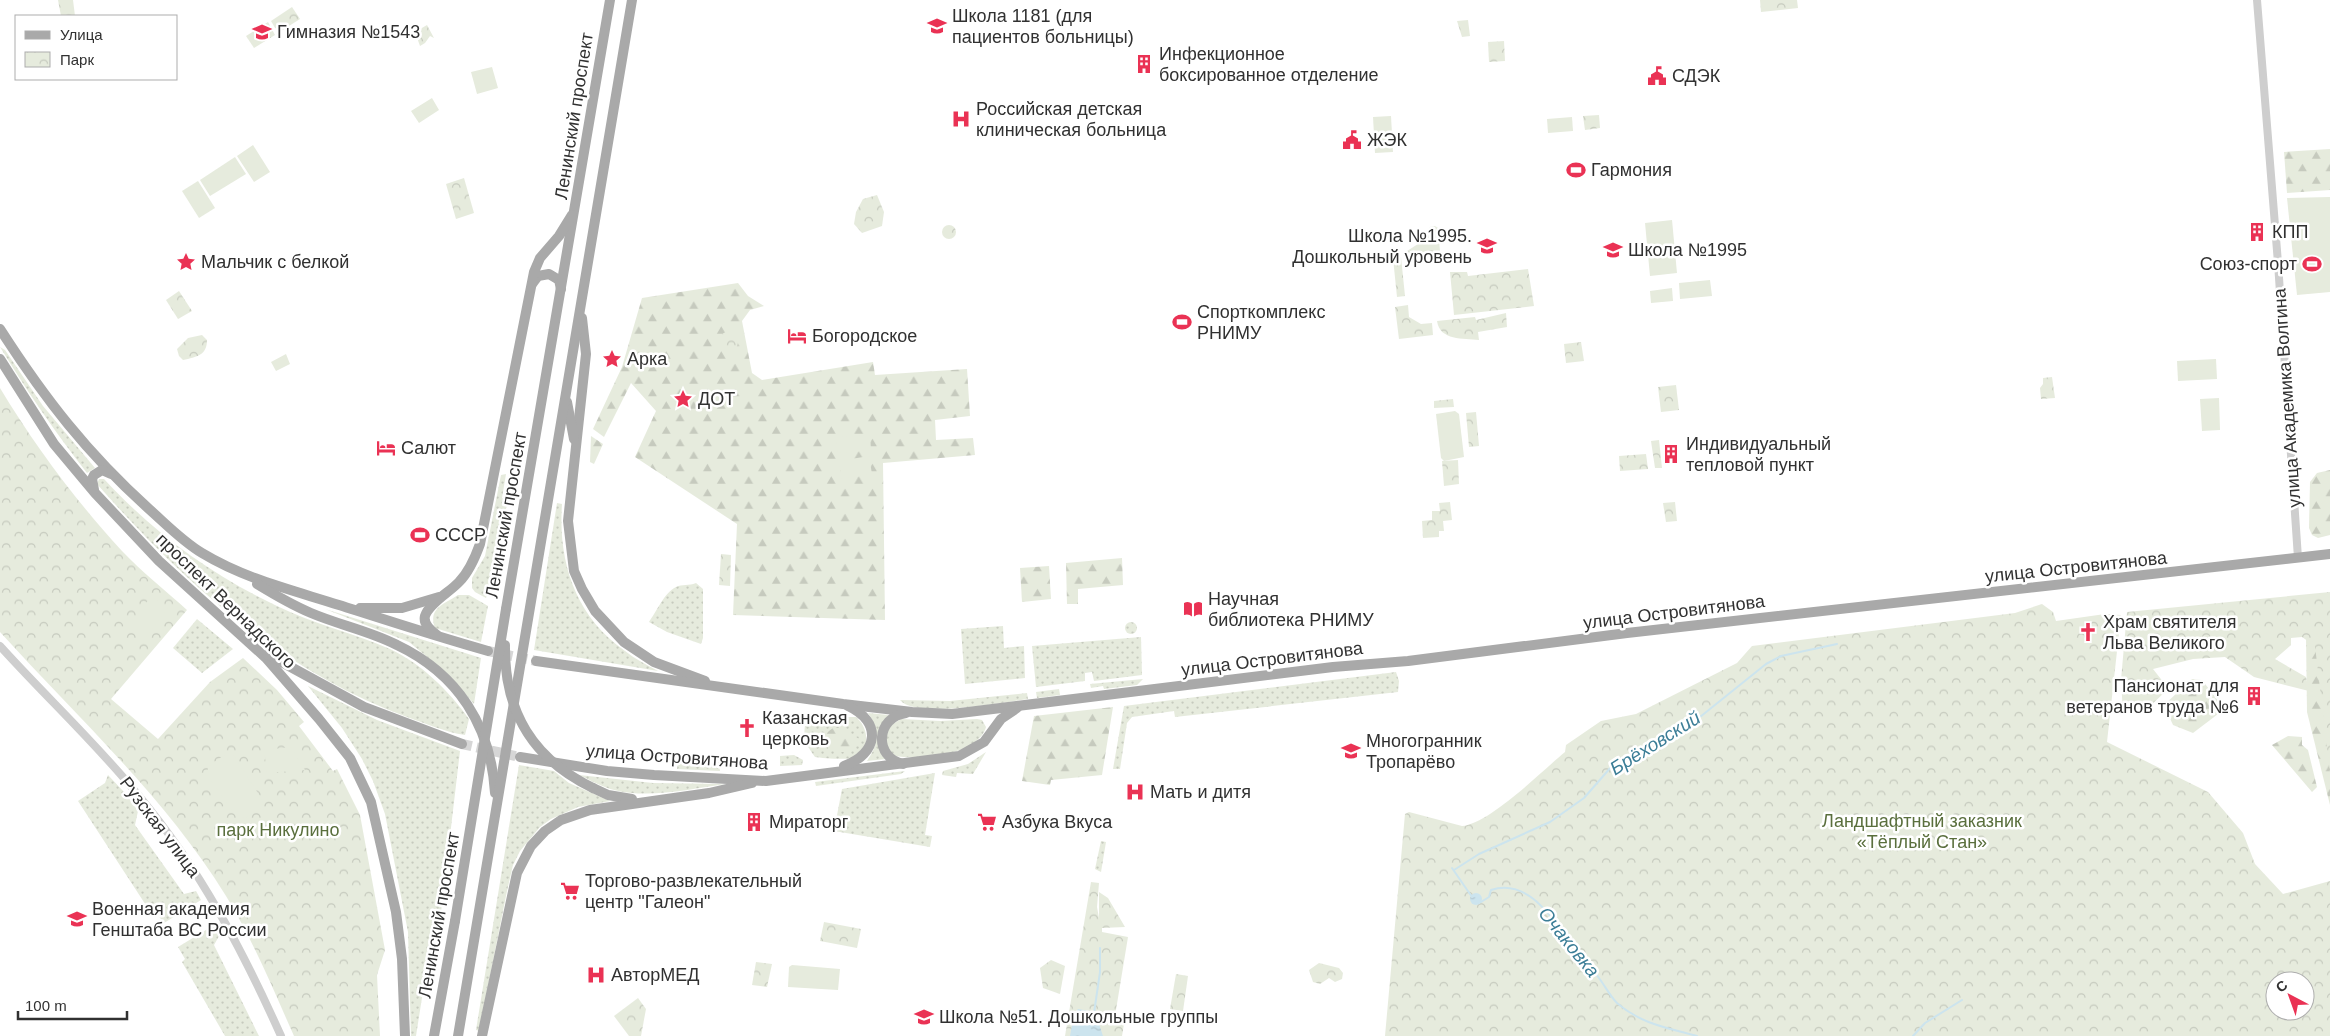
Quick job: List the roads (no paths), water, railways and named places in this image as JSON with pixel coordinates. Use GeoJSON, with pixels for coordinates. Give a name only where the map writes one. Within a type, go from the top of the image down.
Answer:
{"type":"FeatureCollection","features":[{"type":"Feature","properties":{"kind":"main road","name":"Ленинский проспект"},"geometry":{"type":"LineString","coordinates":[[434,1036],[610,0]]}},
{"type":"Feature","properties":{"kind":"main road","name":"Ленинский проспект"},"geometry":{"type":"LineString","coordinates":[[458,1036],[632,0]]}},
{"type":"Feature","properties":{"kind":"main road"},"geometry":{"type":"LineString","coordinates":[[445,639],[430,630],[425,617],[432,606],[464,577],[476,558],[538,261],[559,236],[575,209]]}},
{"type":"Feature","properties":{"kind":"main road"},"geometry":{"type":"LineString","coordinates":[[532,285],[538,276],[549,274],[559,280],[561,291]]}},
{"type":"Feature","properties":{"kind":"main road"},"geometry":{"type":"LineString","coordinates":[[581,303],[586,354],[568,508],[568,536],[574,571],[585,595],[609,628],[634,650],[654,662],[720,687]]}},
{"type":"Feature","properties":{"kind":"main road","name":"проспект Вернадского"},"geometry":{"type":"LineString","coordinates":[[0,329],[36,385],[86,447],[114,476],[185,542],[226,566],[267,583],[340,605]]}},
{"type":"Feature","properties":{"kind":"main road","name":"проспект Вернадского"},"geometry":{"type":"LineString","coordinates":[[0,359],[54,444],[95,493],[159,561],[252,644],[295,690],[340,744],[357,771],[371,802],[396,912],[402,959],[406,1036]]}},
{"type":"Feature","properties":{"kind":"main road"},"geometry":{"type":"LineString","coordinates":[[566,394],[575,448]]}},
{"type":"Feature","properties":{"kind":"main road"},"geometry":{"type":"LineString","coordinates":[[95,493],[92,486],[94,475],[102,470],[114,476]]}},
{"type":"Feature","properties":{"kind":"main road","name":"улица Островитянова"},"geometry":{"type":"LineString","coordinates":[[536,661],[843,704],[912,712],[971,713],[1333,667],[1408,661],[1636,632],[2330,554]]}},
{"type":"Feature","properties":{"kind":"main road"},"geometry":{"type":"LineString","coordinates":[[226,566],[299,608],[396,644],[421,659],[441,675],[467,704],[485,735],[493,764],[496,810]]}},
{"type":"Feature","properties":{"kind":"main road"},"geometry":{"type":"LineString","coordinates":[[340,605],[371,609],[402,608],[446,594]]}},
{"type":"Feature","properties":{"kind":"main road"},"geometry":{"type":"LineString","coordinates":[[340,605],[488,651]]}},
{"type":"Feature","properties":{"kind":"main road"},"geometry":{"type":"LineString","coordinates":[[506,609],[506,671],[513,705],[521,724],[531,739],[553,764],[593,788],[617,797],[656,799]]}},
{"type":"Feature","properties":{"kind":"main road"},"geometry":{"type":"LineString","coordinates":[[252,644],[309,679],[355,703],[462,744]]}},
{"type":"Feature","properties":{"kind":"main road"},"geometry":{"type":"LineString","coordinates":[[829,772],[859,760],[871,744],[870,728],[865,719],[857,711],[843,704]]}},
{"type":"Feature","properties":{"kind":"main road","name":"улица Островитянова"},"geometry":{"type":"LineString","coordinates":[[520,757],[607,771],[766,781],[952,758],[978,746],[1001,719],[1022,706]]}},
{"type":"Feature","properties":{"kind":"main road"},"geometry":{"type":"LineString","coordinates":[[904,764],[894,760],[887,754],[882,743],[882,734],[884,726],[890,720],[902,714],[912,712]]}},
{"type":"Feature","properties":{"kind":"main road"},"geometry":{"type":"LineString","coordinates":[[971,713],[982,714],[989,722],[986,738],[978,746]]}},
{"type":"Feature","properties":{"kind":"main road"},"geometry":{"type":"LineString","coordinates":[[482,1036],[514,882],[520,864],[531,846],[545,831],[570,816],[590,810],[709,792],[766,781]]}},
{"type":"Feature","properties":{"kind":"street","name":"улица Академика Волгина"},"geometry":{"type":"LineString","coordinates":[[2257,0],[2278,263],[2298,558]]}},
{"type":"Feature","properties":{"kind":"street","name":"Рузская улица"},"geometry":{"type":"LineString","coordinates":[[0,646],[120,772],[169,835],[236,940],[281,1036]]}},
{"type":"Feature","properties":{"kind":"water"},"geometry":{"type":"Polygon","coordinates":[[[1474,893],[1478,893],[1482,899],[1478,905],[1474,905],[1470,901],[1470,897],[1474,893]]]}},
{"type":"Feature","properties":{"kind":"water"},"geometry":{"type":"Polygon","coordinates":[[[1078,1009],[1095,1012],[1103,1036],[1070,1036],[1074,1014],[1078,1009]]]}},
{"type":"Feature","properties":{"kind":"waterway","name":"Брёховский"},"geometry":{"type":"LineString","coordinates":[[1454,870],[1479,854],[1550,822],[1584,798],[1612,766],[1638,750],[1690,725],[1766,664],[1781,656],[1837,644]]}},
{"type":"Feature","properties":{"kind":"waterway","name":"Очаковка"},"geometry":{"type":"LineString","coordinates":[[1452,868],[1472,897]]}},
{"type":"Feature","properties":{"kind":"waterway","name":"Очаковка"},"geometry":{"type":"LineString","coordinates":[[1481,902],[1489,897],[1491,890],[1515,889],[1526,894],[1545,910],[1617,1003],[1645,1021],[1697,1036]]}},
{"type":"Feature","properties":{"kind":"waterway"},"geometry":{"type":"LineString","coordinates":[[1094,1013],[1100,972],[1100,948]]}},
{"type":"Feature","properties":{"kind":"waterway"},"geometry":{"type":"LineString","coordinates":[[1913,1036],[1925,1023],[1962,1000]]}},
{"type":"Feature","properties":{"kind":"tunnel"},"geometry":{"type":"LineString","coordinates":[[488,651],[536,661]]}},
{"type":"Feature","properties":{"kind":"tunnel"},"geometry":{"type":"LineString","coordinates":[[462,744],[520,757]]}},
{"type":"Feature","properties":{"kind":"place","name":"Школа 1181 (для пациентов больницы)"},"geometry":{"type":"Point","coordinates":[937,26]}},
{"type":"Feature","properties":{"kind":"place","name":"Гимназия №1543"},"geometry":{"type":"Point","coordinates":[262,32]}},
{"type":"Feature","properties":{"kind":"place","name":"Инфекционное боксированное отделение"},"geometry":{"type":"Point","coordinates":[1144,64]}},
{"type":"Feature","properties":{"kind":"place","name":"СДЭК"},"geometry":{"type":"Point","coordinates":[1657,76]}},
{"type":"Feature","properties":{"kind":"place","name":"Российская детская клиническая больница"},"geometry":{"type":"Point","coordinates":[961,119]}},
{"type":"Feature","properties":{"kind":"place","name":"ЖЭК"},"geometry":{"type":"Point","coordinates":[1352,140]}},
{"type":"Feature","properties":{"kind":"place","name":"Гармония"},"geometry":{"type":"Point","coordinates":[1576,170]}},
{"type":"Feature","properties":{"kind":"place","name":"КПП"},"geometry":{"type":"Point","coordinates":[2257,232]}},
{"type":"Feature","properties":{"kind":"place","name":"Школа №1995. Дошкольный уровень"},"geometry":{"type":"Point","coordinates":[1487,246]}},
{"type":"Feature","properties":{"kind":"place","name":"Школа №1995"},"geometry":{"type":"Point","coordinates":[1613,250]}},
{"type":"Feature","properties":{"kind":"place","name":"Мальчик с белкой"},"geometry":{"type":"Point","coordinates":[186,262]}},
{"type":"Feature","properties":{"kind":"place","name":"Союз-спорт"},"geometry":{"type":"Point","coordinates":[2312,264]}},
{"type":"Feature","properties":{"kind":"place","name":"Спорткомплекс РНИМУ"},"geometry":{"type":"Point","coordinates":[1182,322]}},
{"type":"Feature","properties":{"kind":"place","name":"Богородское"},"geometry":{"type":"Point","coordinates":[797,336]}},
{"type":"Feature","properties":{"kind":"place","name":"Арка"},"geometry":{"type":"Point","coordinates":[612,359]}},
{"type":"Feature","properties":{"kind":"place","name":"ДОТ"},"geometry":{"type":"Point","coordinates":[683,399]}},
{"type":"Feature","properties":{"kind":"place","name":"Салют"},"geometry":{"type":"Point","coordinates":[386,448]}},
{"type":"Feature","properties":{"kind":"place","name":"Индивидуальный тепловой пункт"},"geometry":{"type":"Point","coordinates":[1671,454]}},
{"type":"Feature","properties":{"kind":"place","name":"СССР"},"geometry":{"type":"Point","coordinates":[420,535]}},
{"type":"Feature","properties":{"kind":"place","name":"Научная библиотека РНИМУ"},"geometry":{"type":"Point","coordinates":[1193,609]}},
{"type":"Feature","properties":{"kind":"place","name":"Храм святителя Льва Великого"},"geometry":{"type":"Point","coordinates":[2088,632]}},
{"type":"Feature","properties":{"kind":"place","name":"Пансионат для ветеранов труда №6"},"geometry":{"type":"Point","coordinates":[2254,696]}},
{"type":"Feature","properties":{"kind":"place","name":"Казанская церковь"},"geometry":{"type":"Point","coordinates":[747,728]}},
{"type":"Feature","properties":{"kind":"place","name":"Многогранник Тропарёво"},"geometry":{"type":"Point","coordinates":[1351,751]}},
{"type":"Feature","properties":{"kind":"place","name":"Мать и дитя"},"geometry":{"type":"Point","coordinates":[1135,792]}},
{"type":"Feature","properties":{"kind":"place","name":"Мираторг"},"geometry":{"type":"Point","coordinates":[754,822]}},
{"type":"Feature","properties":{"kind":"place","name":"Азбука Вкуса"},"geometry":{"type":"Point","coordinates":[987,822]}},
{"type":"Feature","properties":{"kind":"place","name":"Торгово-развлекательный центр \"Галеон\""},"geometry":{"type":"Point","coordinates":[570,891]}},
{"type":"Feature","properties":{"kind":"place","name":"Военная академия Генштаба ВС России"},"geometry":{"type":"Point","coordinates":[77,919]}},
{"type":"Feature","properties":{"kind":"place","name":"АвторМЕД"},"geometry":{"type":"Point","coordinates":[596,975]}},
{"type":"Feature","properties":{"kind":"place","name":"Школа №51. Дошкольные группы"},"geometry":{"type":"Point","coordinates":[924,1017]}},
{"type":"Feature","properties":{"kind":"park label","name":"парк Никулино"},"geometry":{"type":"Point","coordinates":[278,830]}},
{"type":"Feature","properties":{"kind":"park label","name":"Ландшафтный заказник «Тёплый Стан»"},"geometry":{"type":"Point","coordinates":[1922,831]}}]}
